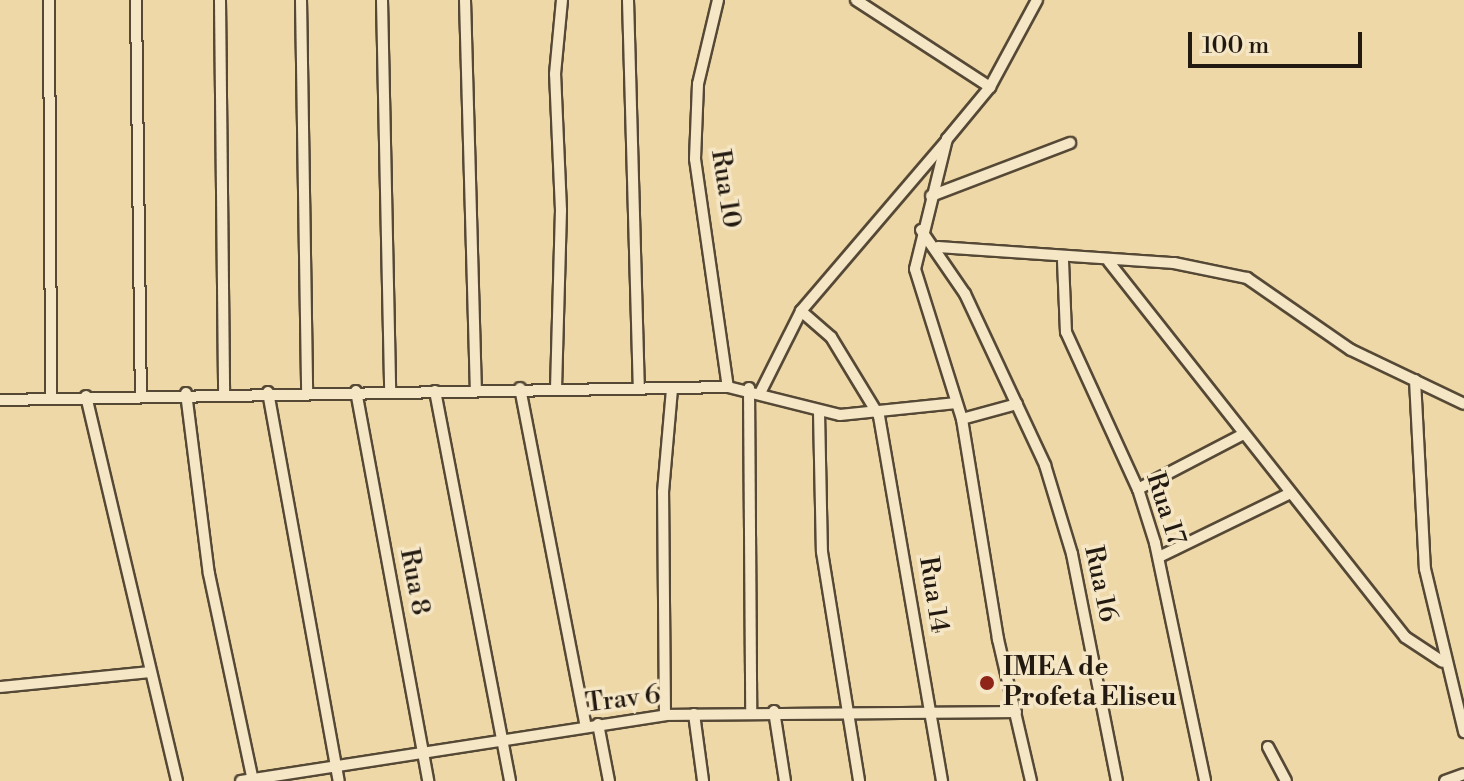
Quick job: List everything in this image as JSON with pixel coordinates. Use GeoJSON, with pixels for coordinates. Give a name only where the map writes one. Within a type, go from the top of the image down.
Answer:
{"type":"FeatureCollection","features":[{"type":"Feature","properties":{"kind":"street"},"geometry":{"type":"LineString","coordinates":[[49,0],[51,399]]}},
{"type":"Feature","properties":{"kind":"street"},"geometry":{"type":"LineString","coordinates":[[136,0],[141,393]]}},
{"type":"Feature","properties":{"kind":"street"},"geometry":{"type":"LineString","coordinates":[[220,0],[224,393]]}},
{"type":"Feature","properties":{"kind":"street"},"geometry":{"type":"LineString","coordinates":[[301,0],[307,392]]}},
{"type":"Feature","properties":{"kind":"street"},"geometry":{"type":"LineString","coordinates":[[382,0],[390,390]]}},
{"type":"Feature","properties":{"kind":"street"},"geometry":{"type":"LineString","coordinates":[[465,0],[476,387]]}},
{"type":"Feature","properties":{"kind":"street"},"geometry":{"type":"LineString","coordinates":[[556,389],[561,210],[555,74],[562,0]]}},
{"type":"Feature","properties":{"kind":"street"},"geometry":{"type":"LineString","coordinates":[[628,0],[639,388]]}},
{"type":"Feature","properties":{"kind":"street","name":"Rua 10"},"geometry":{"type":"LineString","coordinates":[[718,0],[698,84],[695,159],[728,387]]}},
{"type":"Feature","properties":{"kind":"street"},"geometry":{"type":"LineString","coordinates":[[856,0],[990,87]]}},
{"type":"Feature","properties":{"kind":"street"},"geometry":{"type":"LineString","coordinates":[[761,391],[801,311],[990,87],[1037,0]]}},
{"type":"Feature","properties":{"kind":"street"},"geometry":{"type":"LineString","coordinates":[[947,139],[921,230],[917,287],[962,419],[1031,781]]}},
{"type":"Feature","properties":{"kind":"street"},"geometry":{"type":"LineString","coordinates":[[931,196],[1070,143]]}},
{"type":"Feature","properties":{"kind":"street","name":"Rua 16"},"geometry":{"type":"LineString","coordinates":[[921,230],[938,247],[1017,404],[1072,554],[1117,781]]}},
{"type":"Feature","properties":{"kind":"street"},"geometry":{"type":"LineString","coordinates":[[938,247],[1063,261],[1174,263],[1247,278],[1351,350],[1464,404]]}},
{"type":"Feature","properties":{"kind":"street","name":"Rua 17"},"geometry":{"type":"LineString","coordinates":[[1063,261],[1066,332],[1138,489],[1159,557],[1205,781]]}},
{"type":"Feature","properties":{"kind":"street"},"geometry":{"type":"LineString","coordinates":[[1109,262],[1240,436],[1405,637],[1443,662]]}},
{"type":"Feature","properties":{"kind":"street"},"geometry":{"type":"LineString","coordinates":[[801,311],[831,337],[879,416]]}},
{"type":"Feature","properties":{"kind":"street"},"geometry":{"type":"LineString","coordinates":[[1415,380],[1425,569],[1443,662],[1464,732]]}},
{"type":"Feature","properties":{"kind":"street"},"geometry":{"type":"LineString","coordinates":[[0,400],[141,393],[435,391],[476,387],[672,390],[728,387],[761,391],[819,412],[879,416],[956,403]]}},
{"type":"Feature","properties":{"kind":"street"},"geometry":{"type":"LineString","coordinates":[[520,388],[586,726]]}},
{"type":"Feature","properties":{"kind":"street"},"geometry":{"type":"LineString","coordinates":[[749,388],[751,709]]}},
{"type":"Feature","properties":{"kind":"street"},"geometry":{"type":"LineString","coordinates":[[665,715],[663,492],[672,390]]}},
{"type":"Feature","properties":{"kind":"street","name":"Rua 8"},"geometry":{"type":"LineString","coordinates":[[356,391],[428,781]]}},
{"type":"Feature","properties":{"kind":"street"},"geometry":{"type":"LineString","coordinates":[[435,391],[510,781]]}},
{"type":"Feature","properties":{"kind":"street"},"geometry":{"type":"LineString","coordinates":[[268,392],[339,781]]}},
{"type":"Feature","properties":{"kind":"street"},"geometry":{"type":"LineString","coordinates":[[186,393],[209,574],[249,780]]}},
{"type":"Feature","properties":{"kind":"street"},"geometry":{"type":"LineString","coordinates":[[86,396],[177,781]]}},
{"type":"Feature","properties":{"kind":"street"},"geometry":{"type":"LineString","coordinates":[[962,419],[1017,404]]}},
{"type":"Feature","properties":{"kind":"street"},"geometry":{"type":"LineString","coordinates":[[819,412],[819,526],[859,781]]}},
{"type":"Feature","properties":{"kind":"street","name":"Rua 14"},"geometry":{"type":"LineString","coordinates":[[879,416],[942,781]]}},
{"type":"Feature","properties":{"kind":"street"},"geometry":{"type":"LineString","coordinates":[[1138,489],[1240,436]]}},
{"type":"Feature","properties":{"kind":"street"},"geometry":{"type":"LineString","coordinates":[[1159,557],[1289,494]]}},
{"type":"Feature","properties":{"kind":"street"},"geometry":{"type":"LineString","coordinates":[[0,687],[150,672]]}},
{"type":"Feature","properties":{"kind":"street","name":"Trav 6"},"geometry":{"type":"LineString","coordinates":[[249,780],[665,715],[751,709],[929,714],[1016,712]]}},
{"type":"Feature","properties":{"kind":"street"},"geometry":{"type":"LineString","coordinates":[[774,711],[785,781]]}},
{"type":"Feature","properties":{"kind":"street"},"geometry":{"type":"LineString","coordinates":[[694,714],[703,781]]}},
{"type":"Feature","properties":{"kind":"street"},"geometry":{"type":"LineString","coordinates":[[598,724],[609,781]]}},
{"type":"Feature","properties":{"kind":"street"},"geometry":{"type":"LineString","coordinates":[[1268,747],[1286,781]]}},
{"type":"Feature","properties":{"kind":"street"},"geometry":{"type":"LineString","coordinates":[[1445,781],[1464,774]]}},
{"type":"Feature","properties":{"kind":"place","name":"IMEA de Profeta Eliseu"},"geometry":{"type":"Point","coordinates":[987,683]}}]}
